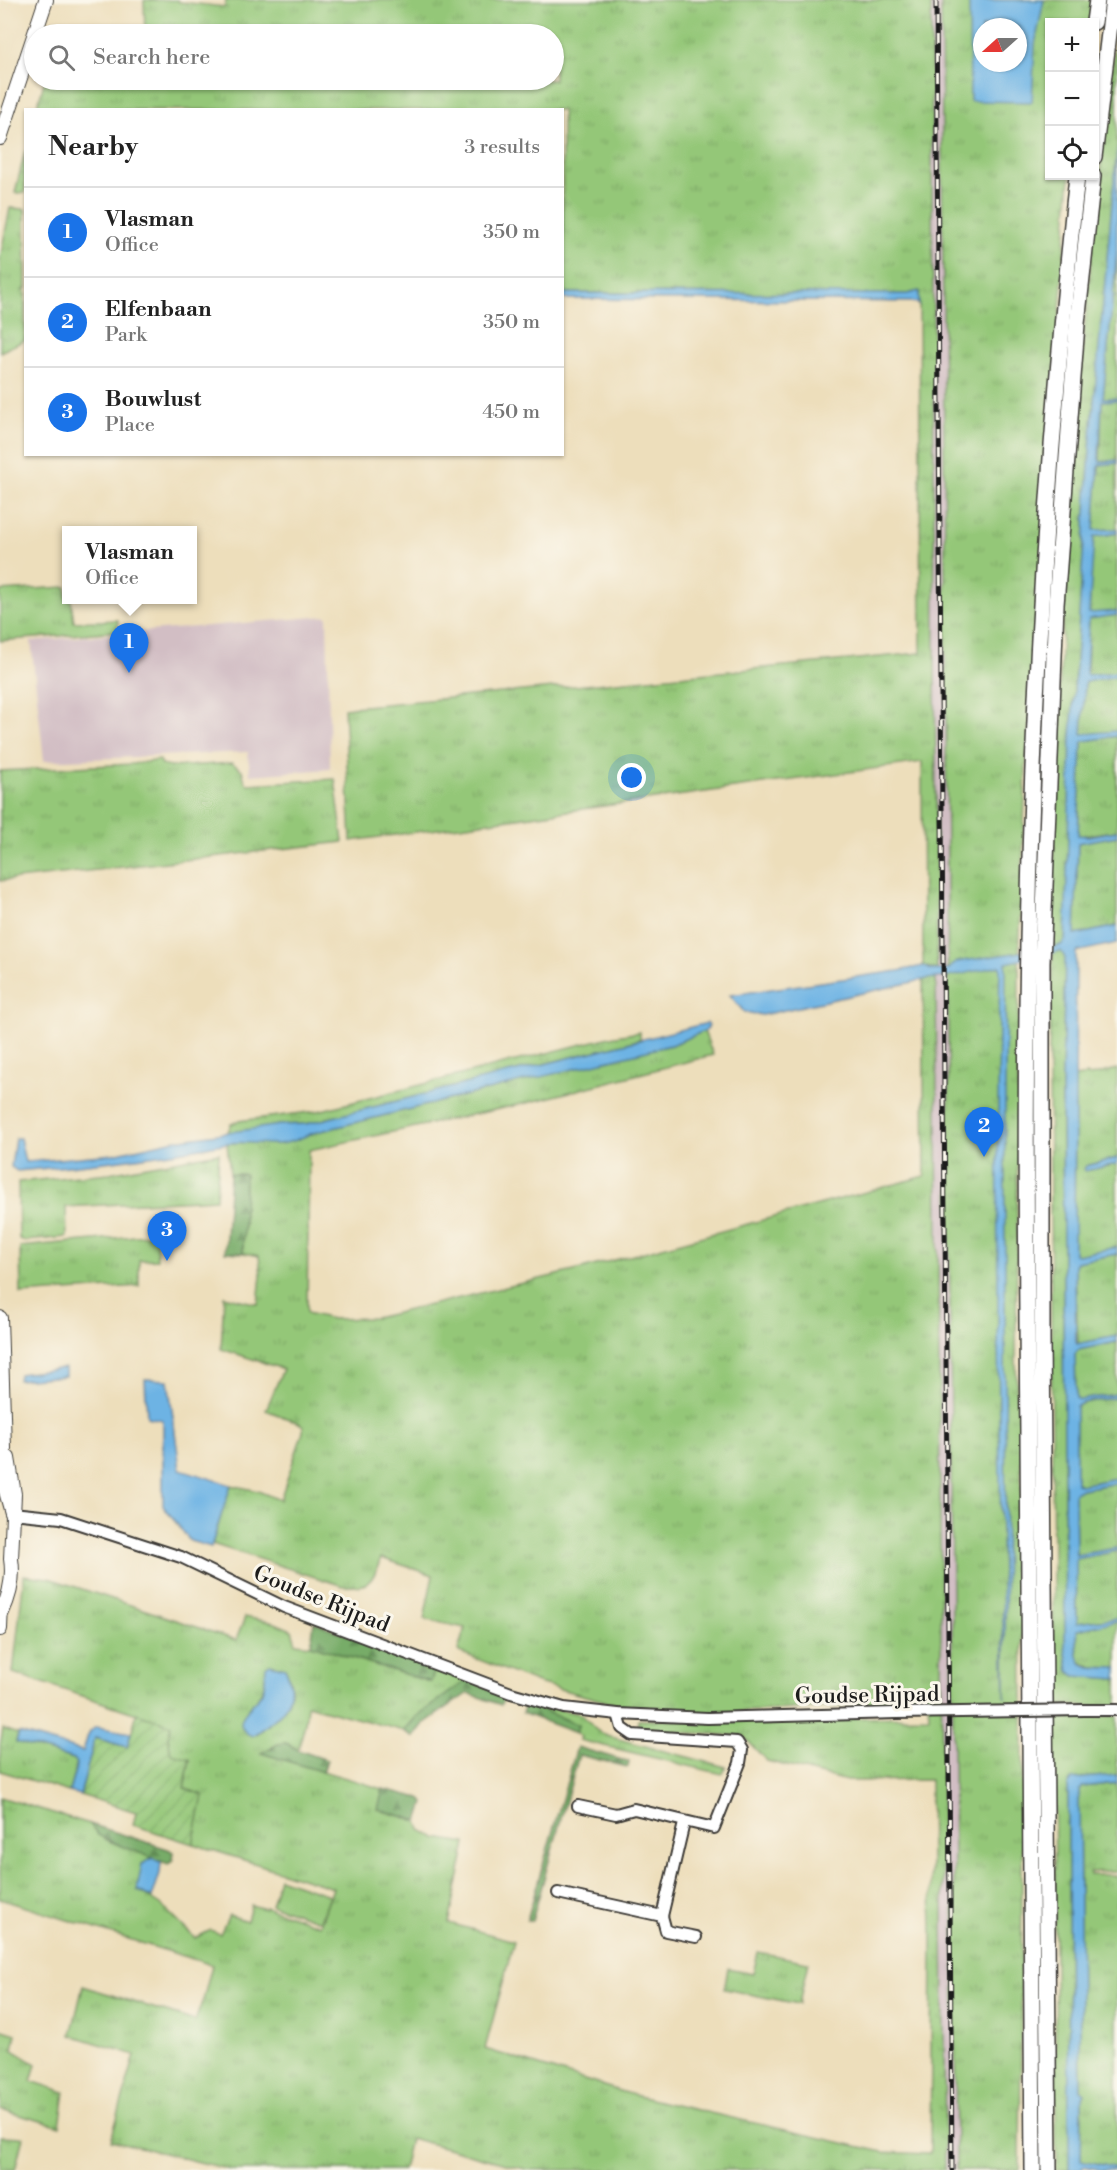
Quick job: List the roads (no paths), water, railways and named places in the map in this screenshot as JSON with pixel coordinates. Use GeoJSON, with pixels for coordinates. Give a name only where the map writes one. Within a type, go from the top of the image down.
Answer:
{"type":"FeatureCollection","features":[{"type":"Feature","properties":{"kind":"highway"},"geometry":{"type":"LineString","coordinates":[[1095,18],[1097,0]]}},
{"type":"Feature","properties":{"kind":"highway"},"geometry":{"type":"LineString","coordinates":[[1099,126],[1113,0]]}},
{"type":"Feature","properties":{"kind":"highway"},"geometry":{"type":"LineString","coordinates":[[1049,2170],[1042,1350],[1032,795],[1041,602],[1061,325],[1077,180]]}},
{"type":"Feature","properties":{"kind":"highway"},"geometry":{"type":"LineString","coordinates":[[1035,939],[1056,605],[1077,324],[1093,180]]}},
{"type":"Feature","properties":{"kind":"highway"},"geometry":{"type":"LineString","coordinates":[[1033,2170],[1027,1340],[1035,965]]}},
{"type":"Feature","properties":{"kind":"main road"},"geometry":{"type":"LineString","coordinates":[[38,24],[46,0]]}},
{"type":"Feature","properties":{"kind":"main road"},"geometry":{"type":"LineString","coordinates":[[0,138],[24,66]]}},
{"type":"Feature","properties":{"kind":"main road"},"geometry":{"type":"LineString","coordinates":[[0,1318],[4,1448],[14,1494],[11,1559],[0,1599],[2,1612],[0,1629]]}},
{"type":"Feature","properties":{"kind":"street","name":"Goudse Rijpad"},"geometry":{"type":"LineString","coordinates":[[12,1513],[62,1518],[181,1557],[284,1607],[511,1692],[564,1707],[618,1714],[708,1718],[1117,1710]]}},
{"type":"Feature","properties":{"kind":"street"},"geometry":{"type":"LineString","coordinates":[[578,1806],[616,1814],[634,1809],[684,1823],[714,1828],[740,1763],[742,1750],[737,1742],[632,1735],[622,1728],[618,1714]]}},
{"type":"Feature","properties":{"kind":"street"},"geometry":{"type":"LineString","coordinates":[[684,1823],[662,1916],[666,1931],[696,1937]]}},
{"type":"Feature","properties":{"kind":"street"},"geometry":{"type":"LineString","coordinates":[[558,1893],[662,1916]]}},
{"type":"Feature","properties":{"kind":"water"},"geometry":{"type":"Polygon","coordinates":[[[969,0],[1044,0],[1035,44],[1032,102],[970,101],[969,0]]]}},
{"type":"Feature","properties":{"kind":"water"},"geometry":{"type":"Polygon","coordinates":[[[1117,148],[1117,252],[1113,295],[1115,296],[1113,297],[1103,398],[1117,398],[1117,400],[1102,401],[1099,458],[1100,462],[1117,460],[1117,463],[1099,465],[1094,530],[1117,529],[1117,533],[1094,537],[1089,613],[1117,611],[1117,615],[1089,619],[1086,673],[1087,675],[1117,672],[1117,676],[1085,682],[1082,734],[1117,731],[1117,736],[1082,743],[1078,835],[1089,836],[1117,831],[1117,836],[1078,843],[1075,935],[1117,926],[1117,943],[1076,952],[1074,1254],[1117,1247],[1117,1254],[1077,1262],[1075,1265],[1076,1344],[1117,1336],[1117,1342],[1078,1350],[1075,1354],[1076,1398],[1080,1400],[1117,1394],[1117,1397],[1076,1406],[1076,1483],[1080,1485],[1117,1478],[1117,1483],[1082,1489],[1075,1493],[1076,1555],[1117,1548],[1117,1551],[1076,1559],[1077,1623],[1117,1618],[1117,1621],[1077,1630],[1079,1659],[1087,1666],[1117,1668],[1117,1679],[1075,1676],[1069,1671],[1065,1647],[1062,1080],[1065,958],[1061,951],[1006,963],[1005,1698],[998,1332],[1000,966],[927,979],[762,1015],[744,1012],[730,995],[923,966],[932,970],[948,970],[956,962],[1053,947],[1061,945],[1065,940],[1071,737],[1091,435],[1117,148]]]}},
{"type":"Feature","properties":{"kind":"water"},"geometry":{"type":"Polygon","coordinates":[[[919,291],[919,305],[915,302],[564,299],[564,293],[907,294],[919,291]]]}},
{"type":"Feature","properties":{"kind":"water"},"geometry":{"type":"Polygon","coordinates":[[[707,1023],[709,1025],[707,1030],[671,1045],[313,1133],[283,1144],[230,1143],[95,1163],[17,1171],[11,1167],[15,1138],[20,1138],[25,1162],[113,1154],[175,1140],[280,1125],[306,1124],[707,1023]]]}},
{"type":"Feature","properties":{"kind":"water"},"geometry":{"type":"Polygon","coordinates":[[[1117,1158],[1117,1164],[1085,1171],[1084,1169],[1086,1166],[1117,1158]]]}},
{"type":"Feature","properties":{"kind":"water"},"geometry":{"type":"Polygon","coordinates":[[[65,1368],[65,1376],[18,1380],[19,1374],[65,1368]]]}},
{"type":"Feature","properties":{"kind":"water"},"geometry":{"type":"Polygon","coordinates":[[[145,1379],[168,1380],[180,1469],[231,1485],[211,1547],[190,1541],[163,1506],[163,1420],[147,1417],[145,1379]]]}},
{"type":"Feature","properties":{"kind":"water"},"geometry":{"type":"Polygon","coordinates":[[[270,1664],[285,1668],[290,1684],[289,1698],[278,1717],[252,1736],[244,1731],[241,1726],[242,1720],[262,1692],[266,1667],[270,1664]]]}},
{"type":"Feature","properties":{"kind":"water"},"geometry":{"type":"Polygon","coordinates":[[[96,1727],[131,1733],[127,1747],[95,1738],[80,1795],[69,1792],[77,1763],[74,1759],[16,1742],[19,1733],[83,1751],[89,1732],[96,1727]]]}},
{"type":"Feature","properties":{"kind":"water"},"geometry":{"type":"Polygon","coordinates":[[[1117,1775],[1117,1783],[1082,1787],[1079,1790],[1081,2090],[1084,2094],[1082,2098],[1081,2160],[1117,2168],[1117,2170],[1083,2166],[1082,2170],[1069,2170],[1068,1785],[1072,1779],[1117,1775]]]}},
{"type":"Feature","properties":{"kind":"water"},"geometry":{"type":"Polygon","coordinates":[[[153,1858],[161,1862],[152,1898],[137,1890],[142,1864],[153,1858]]]}},
{"type":"Feature","properties":{"kind":"railway"},"geometry":{"type":"LineString","coordinates":[[936,0],[952,2170]]}},
{"type":"Feature","properties":{"kind":"place","name":"Vlasman"},"geometry":{"type":"Point","coordinates":[129,673]}},
{"type":"Feature","properties":{"kind":"place","name":"Elfenbaan"},"geometry":{"type":"Point","coordinates":[984,1157]}},
{"type":"Feature","properties":{"kind":"place","name":"Bouwlust"},"geometry":{"type":"Point","coordinates":[167,1261]}}]}
